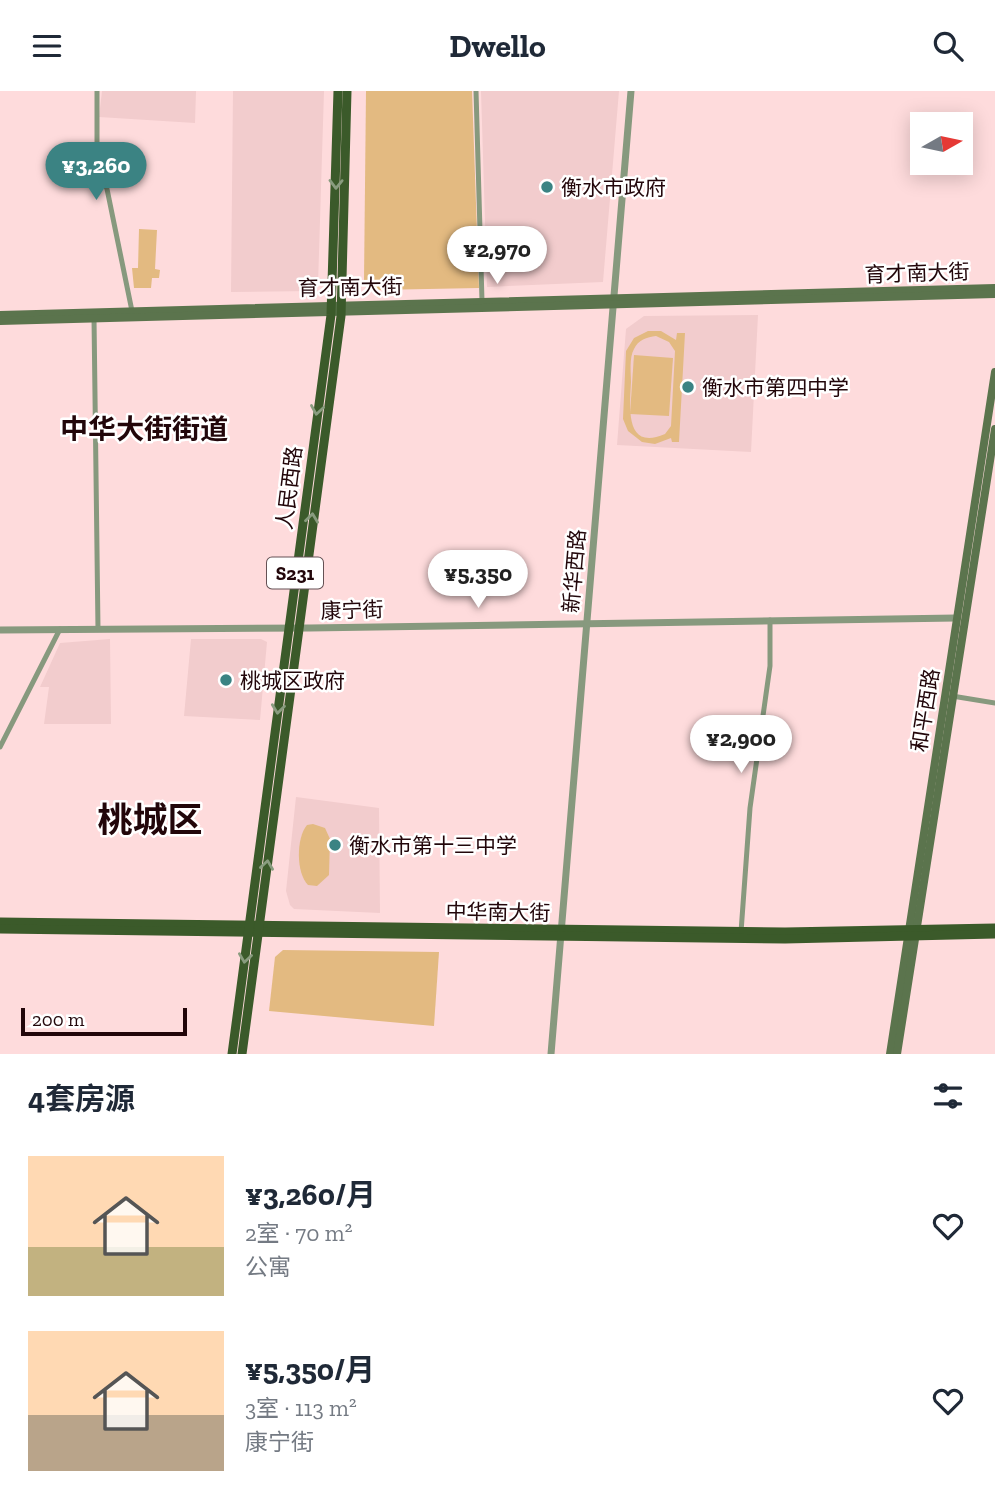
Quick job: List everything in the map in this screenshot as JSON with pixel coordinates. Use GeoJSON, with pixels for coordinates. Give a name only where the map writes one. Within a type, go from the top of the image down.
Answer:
{"type":"FeatureCollection","features":[{"type":"Feature","properties":{"kind":"main road","name":"人民西路"},"geometry":{"type":"LineString","coordinates":[[336,308],[338,91]]}},
{"type":"Feature","properties":{"kind":"main road","name":"人民西路"},"geometry":{"type":"LineString","coordinates":[[242,1054],[254,929],[336,308],[347,91]]}},
{"type":"Feature","properties":{"kind":"main road","name":"育才南大街"},"geometry":{"type":"LineString","coordinates":[[0,321],[482,301],[614,301],[995,288]]}},
{"type":"Feature","properties":{"kind":"main road","name":"育才南大街"},"geometry":{"type":"LineString","coordinates":[[0,315],[995,294]]}},
{"type":"Feature","properties":{"kind":"main road","name":"和平西路"},"geometry":{"type":"LineString","coordinates":[[897,1054],[957,618],[995,372]]}},
{"type":"Feature","properties":{"kind":"main road","name":"和平西路"},"geometry":{"type":"LineString","coordinates":[[890,1054],[995,429]]}},
{"type":"Feature","properties":{"kind":"main road","name":"中华南大街"},"geometry":{"type":"LineString","coordinates":[[0,922],[254,929]]}},
{"type":"Feature","properties":{"kind":"main road","name":"中华南大街"},"geometry":{"type":"LineString","coordinates":[[0,929],[912,934],[995,928]]}},
{"type":"Feature","properties":{"kind":"main road","name":"人民西路"},"geometry":{"type":"LineString","coordinates":[[232,1054],[254,929]]}},
{"type":"Feature","properties":{"kind":"main road","name":"中华南大街"},"geometry":{"type":"LineString","coordinates":[[561,933],[995,935]]}},
{"type":"Feature","properties":{"kind":"street"},"geometry":{"type":"LineString","coordinates":[[97,91],[97,169],[107,189],[132,311]]}},
{"type":"Feature","properties":{"kind":"street"},"geometry":{"type":"LineString","coordinates":[[476,91],[482,301]]}},
{"type":"Feature","properties":{"kind":"street","name":"新华西路"},"geometry":{"type":"LineString","coordinates":[[551,1054],[631,91]]}},
{"type":"Feature","properties":{"kind":"street"},"geometry":{"type":"LineString","coordinates":[[94,318],[97,629]]}},
{"type":"Feature","properties":{"kind":"street","name":"康宁街"},"geometry":{"type":"LineString","coordinates":[[0,630],[957,618]]}},
{"type":"Feature","properties":{"kind":"street"},"geometry":{"type":"LineString","coordinates":[[741,932],[750,808],[770,666],[770,620]]}},
{"type":"Feature","properties":{"kind":"street"},"geometry":{"type":"LineString","coordinates":[[0,747],[60,629]]}},
{"type":"Feature","properties":{"kind":"street"},"geometry":{"type":"LineString","coordinates":[[952,696],[995,703]]}},
{"type":"Feature","properties":{"kind":"shaded area"},"geometry":{"type":"Polygon","coordinates":[[[102,91],[196,91],[195,123],[99,117],[102,91]]]}},
{"type":"Feature","properties":{"kind":"shaded area"},"geometry":{"type":"Polygon","coordinates":[[[233,91],[324,91],[318,285],[311,291],[231,292],[233,91]]]}},
{"type":"Feature","properties":{"kind":"shaded area"},"geometry":{"type":"Polygon","coordinates":[[[366,91],[472,91],[479,288],[376,290],[364,280],[366,91]]]}},
{"type":"Feature","properties":{"kind":"shaded area","name":"衡水市政府"},"geometry":{"type":"Polygon","coordinates":[[[481,91],[619,91],[603,282],[487,287],[481,91]]]}},
{"type":"Feature","properties":{"kind":"shaded area"},"geometry":{"type":"Polygon","coordinates":[[[139,229],[157,230],[155,269],[160,270],[159,278],[152,278],[151,288],[134,288],[132,268],[138,268],[139,229]]]}},
{"type":"Feature","properties":{"kind":"shaded area","name":"衡水市第四中学"},"geometry":{"type":"Polygon","coordinates":[[[758,315],[751,452],[617,445],[626,329],[644,316],[758,315]]]}},
{"type":"Feature","properties":{"kind":"shaded area"},"geometry":{"type":"Polygon","coordinates":[[[648,331],[661,331],[676,340],[677,333],[685,333],[679,442],[672,442],[671,438],[655,444],[642,442],[628,431],[623,419],[626,351],[634,338],[648,331]],[[656,336],[649,337],[638,343],[632,353],[632,423],[642,437],[652,438],[665,434],[671,426],[675,351],[669,342],[656,336]]]}},
{"type":"Feature","properties":{"kind":"shaded area"},"geometry":{"type":"Polygon","coordinates":[[[634,355],[673,358],[669,416],[630,414],[634,355]]]}},
{"type":"Feature","properties":{"kind":"shaded area"},"geometry":{"type":"Polygon","coordinates":[[[110,639],[111,724],[44,724],[49,687],[40,687],[60,643],[110,639]]]}},
{"type":"Feature","properties":{"kind":"shaded area","name":"桃城区政府"},"geometry":{"type":"Polygon","coordinates":[[[191,639],[261,639],[267,642],[260,720],[184,716],[191,639]]]}},
{"type":"Feature","properties":{"kind":"shaded area","name":"衡水市第十三中学"},"geometry":{"type":"Polygon","coordinates":[[[296,797],[379,808],[380,913],[294,909],[290,905],[286,891],[296,797]]]}},
{"type":"Feature","properties":{"kind":"shaded area"},"geometry":{"type":"Polygon","coordinates":[[[307,825],[325,828],[330,839],[329,875],[317,886],[308,885],[304,880],[299,855],[303,831],[307,825]]]}},
{"type":"Feature","properties":{"kind":"shaded area"},"geometry":{"type":"Polygon","coordinates":[[[283,950],[439,952],[434,1026],[269,1011],[275,957],[283,950]]]}},
{"type":"Feature","properties":{"kind":"place","name":"衡水市政府"},"geometry":{"type":"Point","coordinates":[547,187]}},
{"type":"Feature","properties":{"kind":"place","name":"衡水市第四中学"},"geometry":{"type":"Point","coordinates":[688,387]}},
{"type":"Feature","properties":{"kind":"place","name":"桃城区政府"},"geometry":{"type":"Point","coordinates":[226,680]}},
{"type":"Feature","properties":{"kind":"place","name":"衡水市第十三中学"},"geometry":{"type":"Point","coordinates":[335,845]}},
{"type":"Feature","properties":{"kind":"district","name":"中华大街街道"},"geometry":{"type":"Point","coordinates":[144,429]}},
{"type":"Feature","properties":{"kind":"district","name":"桃城区"},"geometry":{"type":"Point","coordinates":[150,820]}}]}
